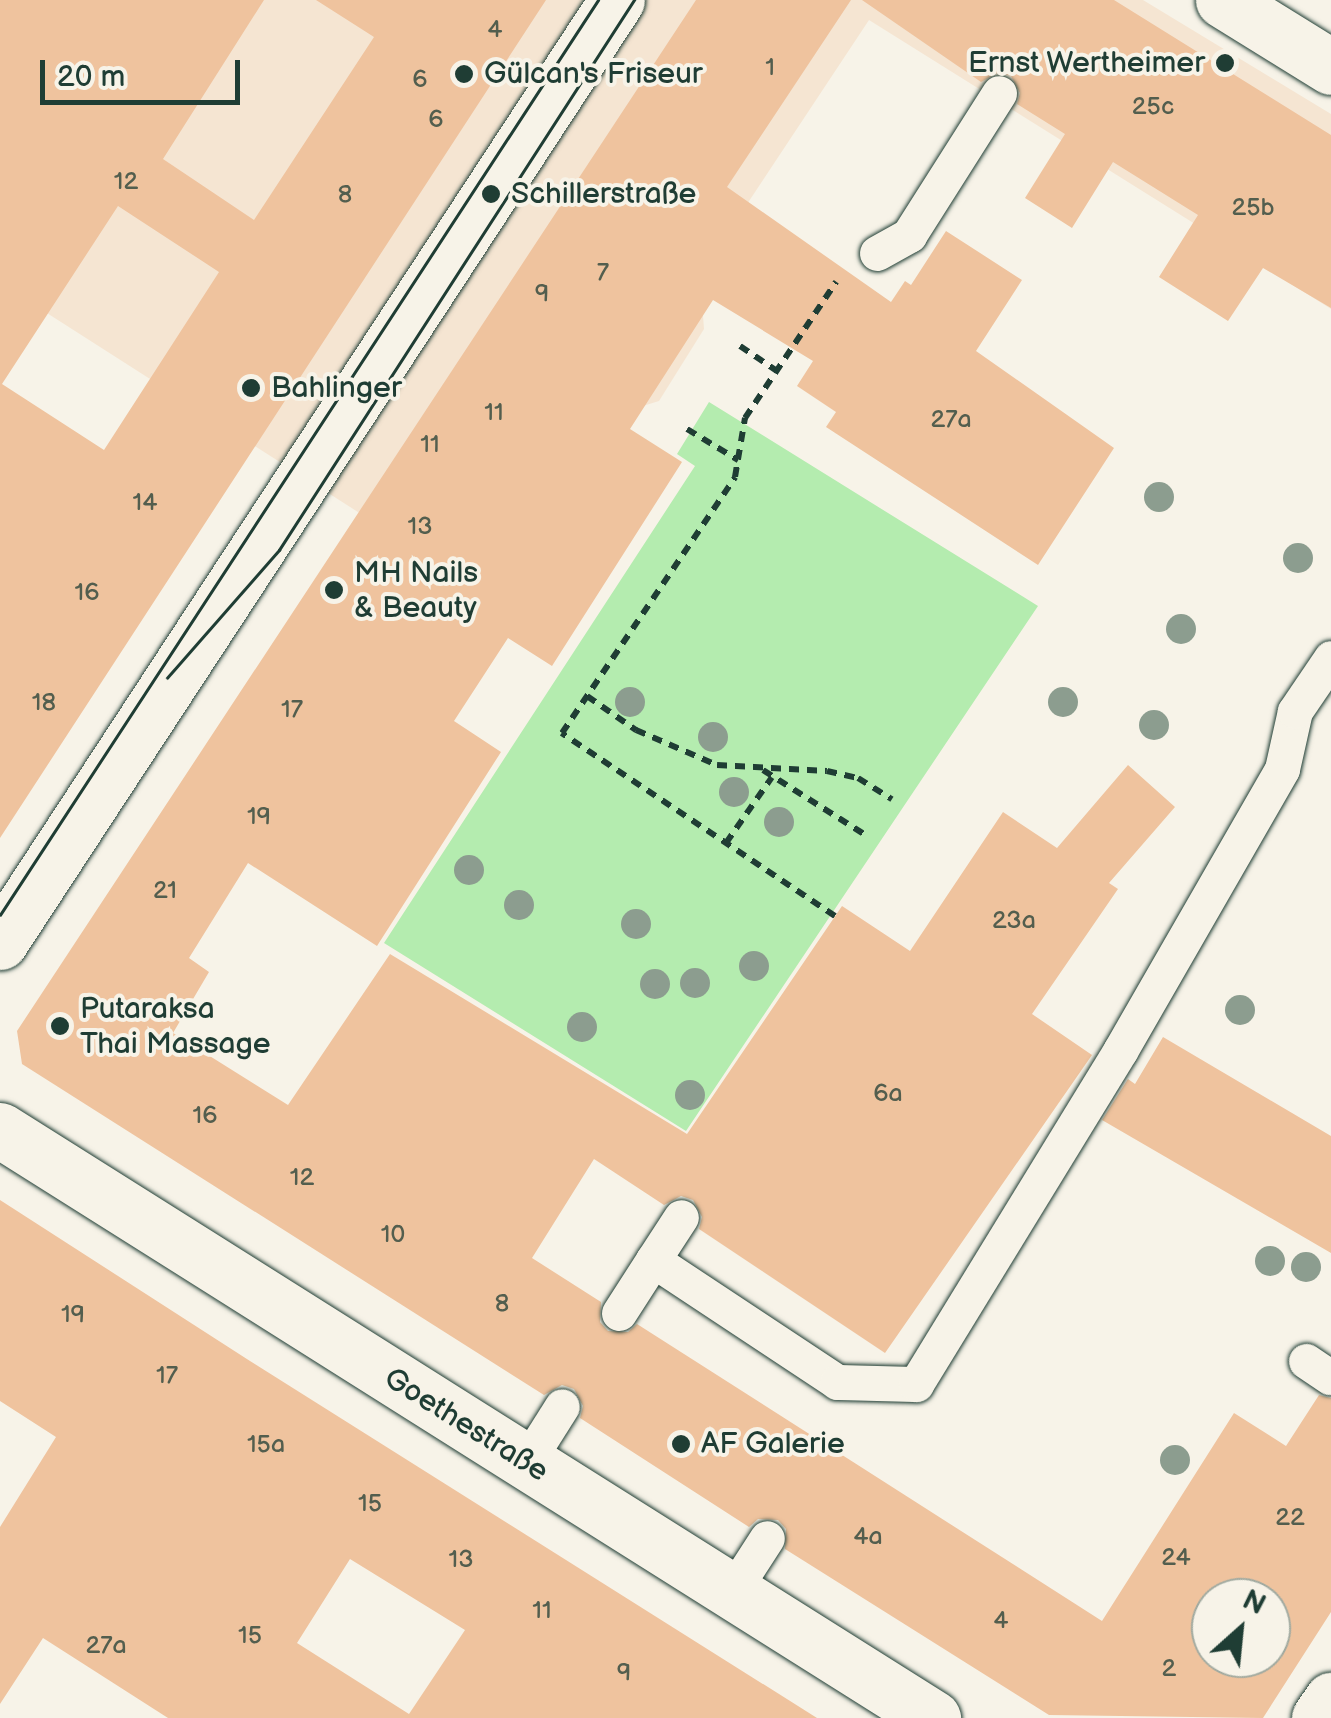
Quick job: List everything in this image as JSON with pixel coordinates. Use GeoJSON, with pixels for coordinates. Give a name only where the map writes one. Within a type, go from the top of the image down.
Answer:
{"type":"FeatureCollection","features":[{"type":"Feature","properties":{"kind":"street"},"geometry":{"type":"LineString","coordinates":[[0,942],[617,0]]}},
{"type":"Feature","properties":{"kind":"street"},"geometry":{"type":"LineString","coordinates":[[1223,0],[1331,66]]}},
{"type":"Feature","properties":{"kind":"street","name":"Goethestraße"},"geometry":{"type":"LineString","coordinates":[[0,1130],[932,1718]]}},
{"type":"Feature","properties":{"kind":"street"},"geometry":{"type":"LineString","coordinates":[[1319,1718],[1331,1700]]}},
{"type":"Feature","properties":{"kind":"lane"},"geometry":{"type":"LineString","coordinates":[[877,253],[909,235],[999,93]]}},
{"type":"Feature","properties":{"kind":"lane"},"geometry":{"type":"LineString","coordinates":[[653,1260],[837,1382],[916,1384],[1282,769],[1295,711],[1331,658]]}},
{"type":"Feature","properties":{"kind":"lane"},"geometry":{"type":"LineString","coordinates":[[619,1313],[681,1217]]}},
{"type":"Feature","properties":{"kind":"lane"},"geometry":{"type":"LineString","coordinates":[[526,1463],[562,1406]]}},
{"type":"Feature","properties":{"kind":"lane"},"geometry":{"type":"LineString","coordinates":[[732,1592],[767,1538]]}},
{"type":"Feature","properties":{"kind":"path"},"geometry":{"type":"LineString","coordinates":[[836,916],[562,734],[735,477],[745,418],[842,273],[877,253]]}},
{"type":"Feature","properties":{"kind":"path"},"geometry":{"type":"LineString","coordinates":[[740,346],[777,371]]}},
{"type":"Feature","properties":{"kind":"path"},"geometry":{"type":"LineString","coordinates":[[687,429],[738,460]]}},
{"type":"Feature","properties":{"kind":"path"},"geometry":{"type":"LineString","coordinates":[[587,696],[677,750],[717,765],[858,778],[892,799]]}},
{"type":"Feature","properties":{"kind":"path"},"geometry":{"type":"LineString","coordinates":[[762,769],[866,836]]}},
{"type":"Feature","properties":{"kind":"path"},"geometry":{"type":"LineString","coordinates":[[726,843],[772,776]]}},
{"type":"Feature","properties":{"kind":"shaded area"},"geometry":{"type":"Polygon","coordinates":[[[0,0],[1143,0],[1331,114],[1331,309],[869,20],[700,275],[704,329],[659,401],[620,413],[497,601],[0,283],[0,0]]]}},
{"type":"Feature","properties":{"kind":"green space"},"geometry":{"type":"Polygon","coordinates":[[[709,402],[1038,606],[686,1131],[384,943],[695,466],[677,454],[709,402]]]}},
{"type":"Feature","properties":{"kind":"building"},"geometry":{"type":"Polygon","coordinates":[[[0,0],[264,0],[163,159],[254,220],[374,37],[316,0],[546,0],[0,838],[0,0]],[[118,206],[2,384],[104,450],[219,272],[118,206]]]}},
{"type":"Feature","properties":{"kind":"building"},"geometry":{"type":"Polygon","coordinates":[[[696,0],[851,0],[727,187],[891,302],[905,281],[911,285],[946,231],[1022,280],[976,351],[1114,448],[1038,565],[826,427],[836,412],[797,386],[813,361],[713,300],[630,429],[682,462],[552,666],[508,638],[454,721],[501,752],[377,946],[248,863],[189,958],[209,972],[173,1033],[288,1105],[390,954],[687,1134],[842,906],[910,951],[1003,812],[1057,848],[1128,765],[1175,807],[1109,883],[1118,889],[1032,1014],[1092,1055],[885,1353],[699,1229],[702,1217],[693,1200],[681,1196],[664,1205],[594,1159],[532,1258],[601,1302],[600,1322],[608,1331],[628,1332],[637,1324],[1102,1621],[1234,1413],[1286,1446],[1319,1395],[1331,1398],[1331,1612],[1291,1674],[1291,1578],[1191,1578],[1191,1678],[1289,1678],[1263,1718],[1049,1715],[785,1549],[786,1529],[778,1520],[758,1519],[749,1527],[580,1418],[583,1406],[574,1389],[562,1385],[544,1395],[22,1064],[17,1031],[696,0]]]}},
{"type":"Feature","properties":{"kind":"building"},"geometry":{"type":"Polygon","coordinates":[[[862,0],[1114,0],[1331,135],[1331,308],[1263,268],[1228,321],[1159,277],[1198,215],[1113,162],[1072,228],[1025,198],[1065,134],[1017,104],[1020,93],[1011,76],[999,72],[981,82],[862,0]]]}},
{"type":"Feature","properties":{"kind":"building"},"geometry":{"type":"Polygon","coordinates":[[[1163,1037],[1331,1136],[1331,1253],[1102,1120],[1128,1079],[1135,1084],[1163,1037]]]}},
{"type":"Feature","properties":{"kind":"building"},"geometry":{"type":"Polygon","coordinates":[[[0,1200],[817,1718],[168,1718],[43,1638],[0,1704],[0,1527],[56,1437],[0,1401],[0,1200]],[[350,1559],[297,1643],[409,1714],[465,1630],[350,1559]]]}},
{"type":"Feature","properties":{"kind":"tram line"},"geometry":{"type":"LineString","coordinates":[[0,915],[598,0]]}},
{"type":"Feature","properties":{"kind":"tram line"},"geometry":{"type":"LineString","coordinates":[[167,678],[279,550],[634,0]]}},
{"type":"Feature","properties":{"kind":"place","name":"Ernst Wertheimer"},"geometry":{"type":"Point","coordinates":[1225,63]}},
{"type":"Feature","properties":{"kind":"place","name":"Gülcan's Friseur"},"geometry":{"type":"Point","coordinates":[464,74]}},
{"type":"Feature","properties":{"kind":"place","name":"Schillerstraße"},"geometry":{"type":"Point","coordinates":[491,194]}},
{"type":"Feature","properties":{"kind":"place","name":"Bahlinger"},"geometry":{"type":"Point","coordinates":[251,388]}},
{"type":"Feature","properties":{"kind":"place","name":"MH Nails & Beauty"},"geometry":{"type":"Point","coordinates":[334,590]}},
{"type":"Feature","properties":{"kind":"place","name":"Putaraksa Thai Massage"},"geometry":{"type":"Point","coordinates":[60,1026]}},
{"type":"Feature","properties":{"kind":"place","name":"AF Galerie"},"geometry":{"type":"Point","coordinates":[681,1444]}}]}
